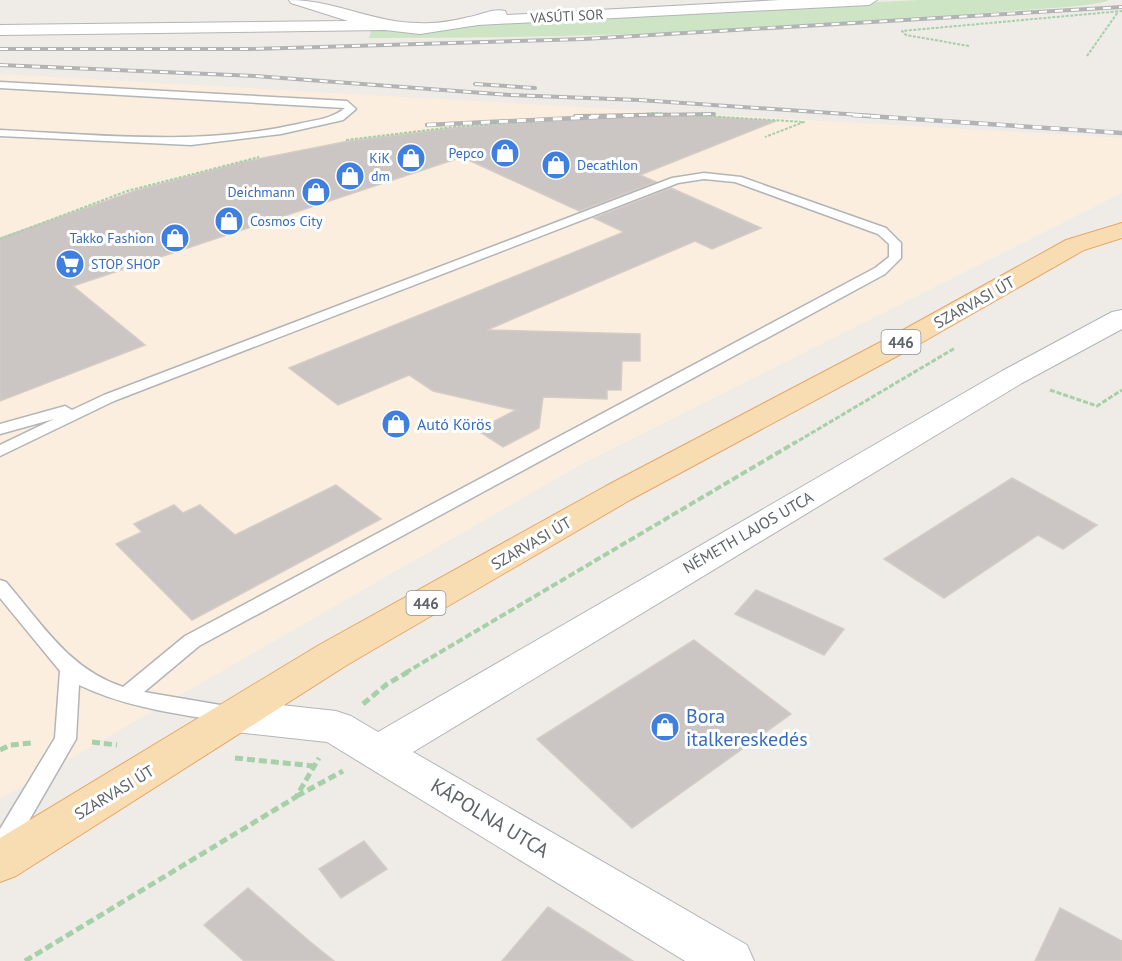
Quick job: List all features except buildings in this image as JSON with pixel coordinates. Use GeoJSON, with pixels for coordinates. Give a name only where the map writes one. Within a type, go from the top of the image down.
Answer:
{"type":"FeatureCollection","features":[{"type":"Feature","properties":{"kind":"main road","name":"SZARVASI ÚT"},"geometry":{"type":"LineString","coordinates":[[1075,245],[1106,217],[1122,209]]}},
{"type":"Feature","properties":{"kind":"main road","name":"SZARVASI ÚT"},"geometry":{"type":"LineString","coordinates":[[0,862],[333,655],[608,499],[904,341],[1075,245],[1122,230]]}},
{"type":"Feature","properties":{"kind":"street"},"geometry":{"type":"LineString","coordinates":[[297,0],[380,26]]}},
{"type":"Feature","properties":{"kind":"street"},"geometry":{"type":"LineString","coordinates":[[0,30],[380,26],[430,29],[480,21],[542,0]]}},
{"type":"Feature","properties":{"kind":"street","name":"VASÚTI SOR"},"geometry":{"type":"LineString","coordinates":[[480,21],[869,0]]}},
{"type":"Feature","properties":{"kind":"street","name":"NÉMETH LAJOS UTCA"},"geometry":{"type":"LineString","coordinates":[[378,752],[1012,377],[1122,318]]}},
{"type":"Feature","properties":{"kind":"street","name":"KÁPOLNA UTCA"},"geometry":{"type":"LineString","coordinates":[[236,716],[336,727],[729,961]]}},
{"type":"Feature","properties":{"kind":"lane"},"geometry":{"type":"LineString","coordinates":[[0,85],[347,104],[351,109],[339,118],[281,131],[191,142],[0,133]]}},
{"type":"Feature","properties":{"kind":"lane"},"geometry":{"type":"LineString","coordinates":[[0,451],[109,398],[676,180],[704,176],[737,178],[882,231],[895,243],[895,258],[880,271],[192,641],[126,696]]}},
{"type":"Feature","properties":{"kind":"lane"},"geometry":{"type":"LineString","coordinates":[[0,429],[109,398]]}},
{"type":"Feature","properties":{"kind":"lane"},"geometry":{"type":"LineString","coordinates":[[0,586],[70,669],[108,690],[126,696],[236,716]]}},
{"type":"Feature","properties":{"kind":"lane"},"geometry":{"type":"LineString","coordinates":[[0,850],[65,739],[70,669]]}},
{"type":"Feature","properties":{"kind":"path"},"geometry":{"type":"LineString","coordinates":[[969,46],[906,35],[903,31],[1120,11]]}},
{"type":"Feature","properties":{"kind":"path"},"geometry":{"type":"LineString","coordinates":[[1087,56],[1120,11]]}},
{"type":"Feature","properties":{"kind":"path"},"geometry":{"type":"LineString","coordinates":[[338,142],[453,127],[643,114],[804,122],[765,137]]}},
{"type":"Feature","properties":{"kind":"path"},"geometry":{"type":"LineString","coordinates":[[0,239],[29,226],[136,189],[264,157]]}},
{"type":"Feature","properties":{"kind":"path"},"geometry":{"type":"LineString","coordinates":[[296,797],[336,727],[387,684],[964,343]]}},
{"type":"Feature","properties":{"kind":"path"},"geometry":{"type":"LineString","coordinates":[[1012,377],[1096,406],[1122,390]]}},
{"type":"Feature","properties":{"kind":"path"},"geometry":{"type":"LineString","coordinates":[[25,961],[296,797],[378,752]]}},
{"type":"Feature","properties":{"kind":"shaded area"},"geometry":{"type":"Polygon","coordinates":[[[0,74],[1122,138],[1122,193],[580,465],[0,799],[0,74]]]}},
{"type":"Feature","properties":{"kind":"green space"},"geometry":{"type":"Polygon","coordinates":[[[919,0],[1109,0],[1089,5],[1056,8],[762,29],[526,37],[369,38],[372,28],[919,0]]]}},
{"type":"Feature","properties":{"kind":"railway"},"geometry":{"type":"LineString","coordinates":[[0,49],[251,49],[584,39],[1122,7]]}},
{"type":"Feature","properties":{"kind":"railway"},"geometry":{"type":"LineString","coordinates":[[0,65],[255,76],[510,95],[639,100],[875,116]]}},
{"type":"Feature","properties":{"kind":"railway"},"geometry":{"type":"LineString","coordinates":[[475,84],[535,88]]}},
{"type":"Feature","properties":{"kind":"railway"},"geometry":{"type":"LineString","coordinates":[[638,115],[714,114]]}},
{"type":"Feature","properties":{"kind":"railway"},"geometry":{"type":"LineString","coordinates":[[427,125],[638,115]]}},
{"type":"Feature","properties":{"kind":"railway"},"geometry":{"type":"LineString","coordinates":[[575,116],[638,115]]}},
{"type":"Feature","properties":{"kind":"railway"},"geometry":{"type":"LineString","coordinates":[[853,115],[1122,133]]}},
{"type":"Feature","properties":{"kind":"place","name":"Pepco"},"geometry":{"type":"Point","coordinates":[505,153]}},
{"type":"Feature","properties":{"kind":"place","name":"KiK"},"geometry":{"type":"Point","coordinates":[411,158]}},
{"type":"Feature","properties":{"kind":"place","name":"Decathlon"},"geometry":{"type":"Point","coordinates":[556,165]}},
{"type":"Feature","properties":{"kind":"place","name":"dm"},"geometry":{"type":"Point","coordinates":[350,176]}},
{"type":"Feature","properties":{"kind":"place","name":"Deichmann"},"geometry":{"type":"Point","coordinates":[316,192]}},
{"type":"Feature","properties":{"kind":"place","name":"Cosmos City"},"geometry":{"type":"Point","coordinates":[229,221]}},
{"type":"Feature","properties":{"kind":"place","name":"Takko Fashion"},"geometry":{"type":"Point","coordinates":[175,238]}},
{"type":"Feature","properties":{"kind":"place","name":"STOP SHOP"},"geometry":{"type":"Point","coordinates":[70,264]}},
{"type":"Feature","properties":{"kind":"place","name":"Autó Körös"},"geometry":{"type":"Point","coordinates":[396,424]}},
{"type":"Feature","properties":{"kind":"place","name":"Bora italkereskedés"},"geometry":{"type":"Point","coordinates":[665,727]}}]}
